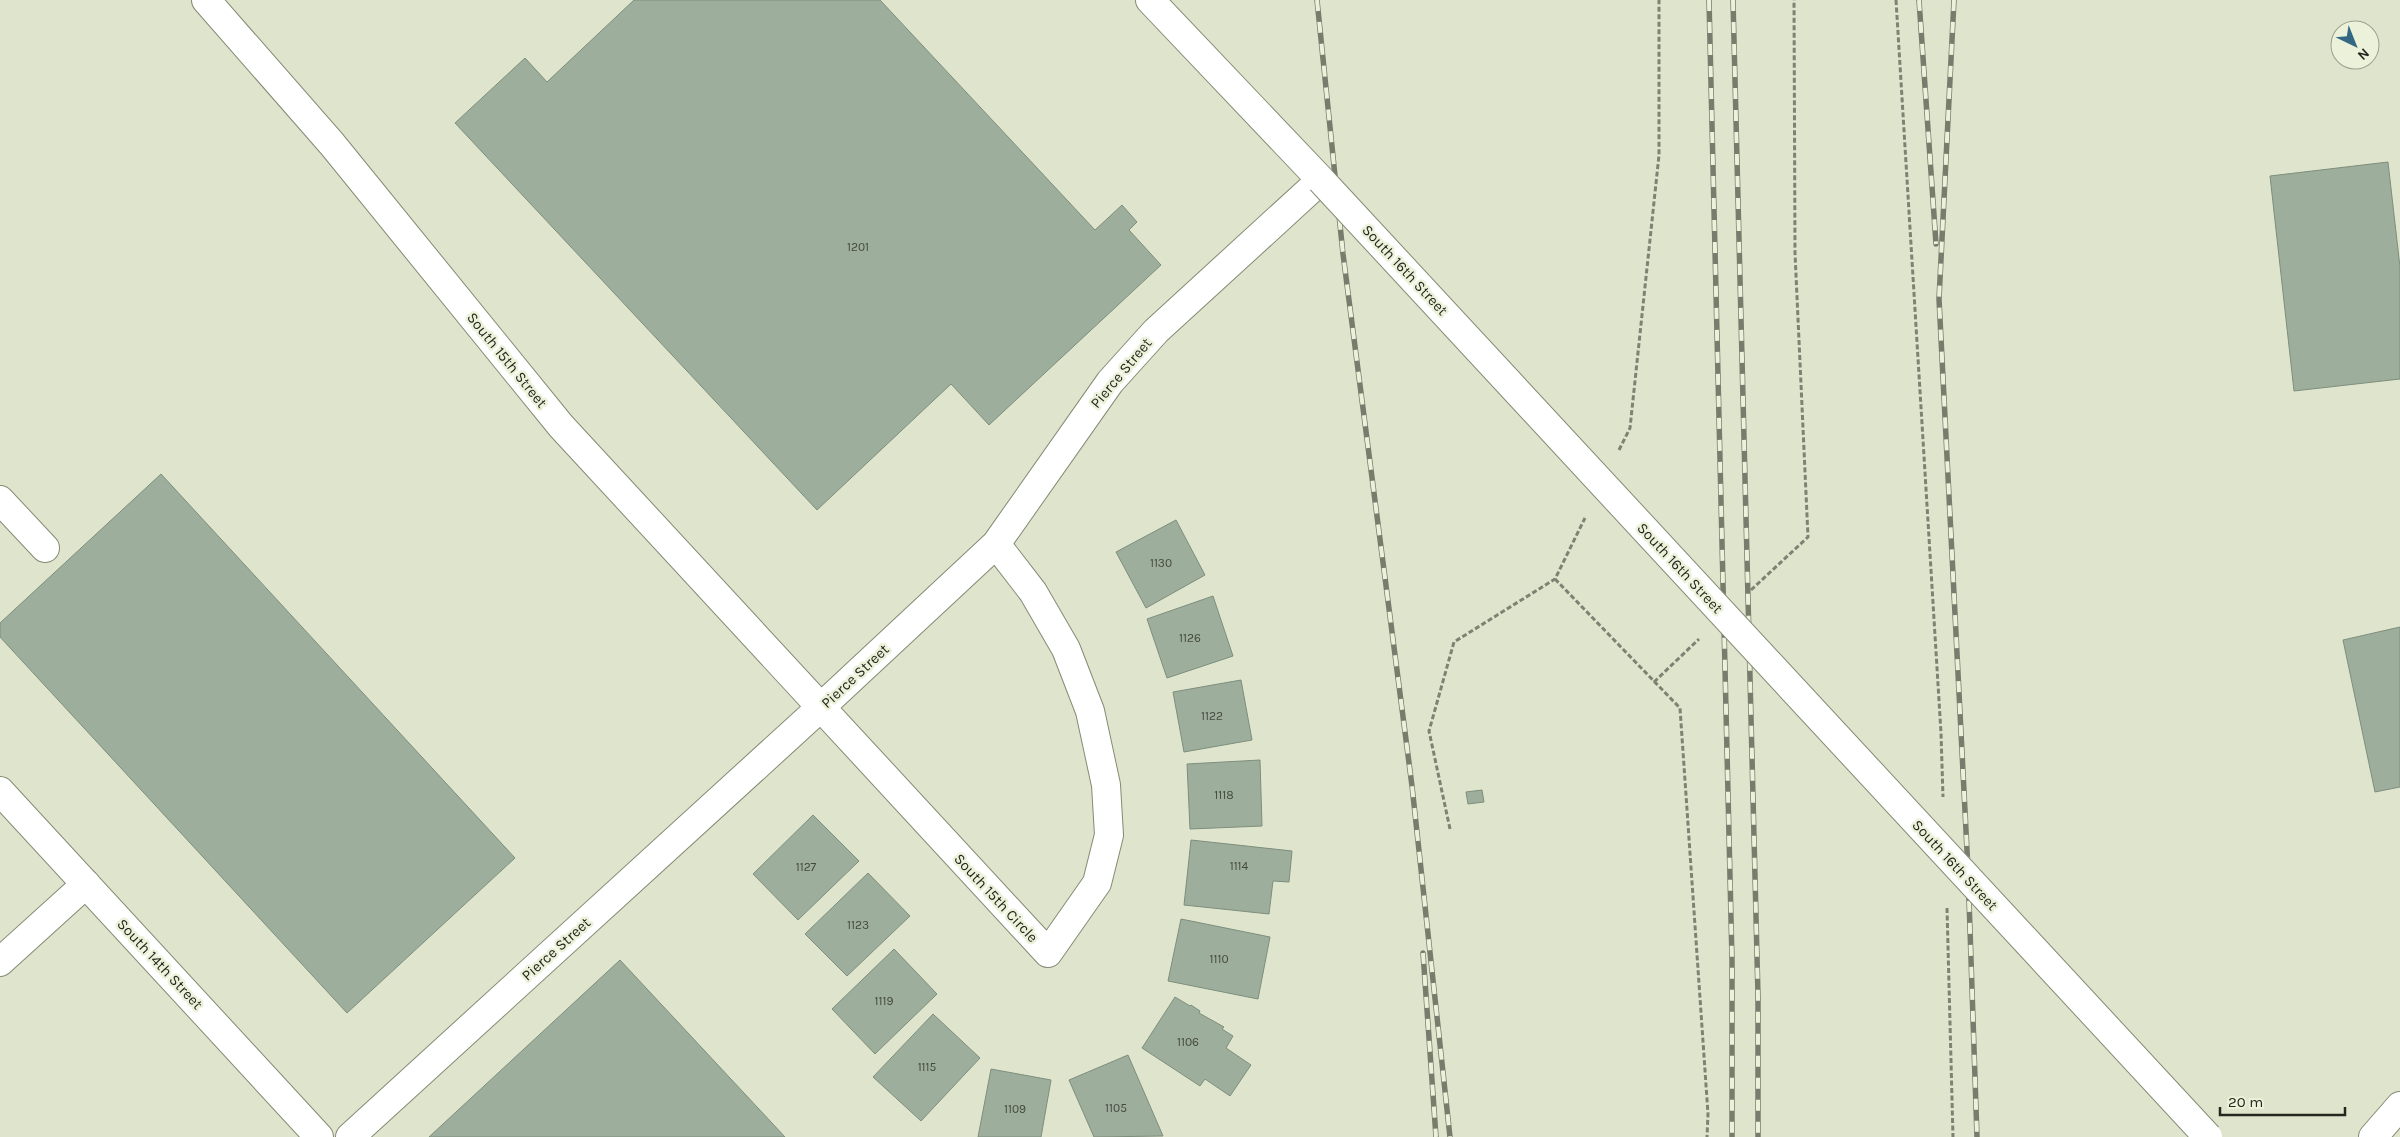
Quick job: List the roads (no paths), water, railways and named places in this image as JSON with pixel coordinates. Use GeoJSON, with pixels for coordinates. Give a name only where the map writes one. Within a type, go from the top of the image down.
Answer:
{"type":"FeatureCollection","features":[{"type":"Feature","properties":{"kind":"street","name":"South 15th Street"},"geometry":{"type":"LineString","coordinates":[[206,0],[332,144],[561,426],[820,708]]}},
{"type":"Feature","properties":{"kind":"street","name":"South 16th Street"},"geometry":{"type":"LineString","coordinates":[[1150,0],[1321,180],[2208,1137]]}},
{"type":"Feature","properties":{"kind":"street","name":"Pierce Street"},"geometry":{"type":"LineString","coordinates":[[350,1137],[820,708],[996,544],[1110,382],[1156,331],[1321,180]]}},
{"type":"Feature","properties":{"kind":"street"},"geometry":{"type":"LineString","coordinates":[[0,500],[45,548]]}},
{"type":"Feature","properties":{"kind":"street","name":"South 15th Circle"},"geometry":{"type":"LineString","coordinates":[[820,708],[1048,953],[1097,883],[1109,835],[1106,785],[1090,711],[1066,649],[1033,592],[996,544]]}},
{"type":"Feature","properties":{"kind":"street","name":"South 14th Street"},"geometry":{"type":"LineString","coordinates":[[0,791],[319,1137]]}},
{"type":"Feature","properties":{"kind":"street"},"geometry":{"type":"LineString","coordinates":[[0,962],[86,884]]}},
{"type":"Feature","properties":{"kind":"street"},"geometry":{"type":"LineString","coordinates":[[2373,1137],[2400,1106]]}},
{"type":"Feature","properties":{"kind":"railway"},"geometry":{"type":"LineString","coordinates":[[1317,0],[1343,254],[1412,786],[1450,1137]]}},
{"type":"Feature","properties":{"kind":"railway"},"geometry":{"type":"LineString","coordinates":[[1709,0],[1732,960],[1732,1137]]}},
{"type":"Feature","properties":{"kind":"railway"},"geometry":{"type":"LineString","coordinates":[[1733,0],[1758,996],[1758,1137]]}},
{"type":"Feature","properties":{"kind":"railway"},"geometry":{"type":"LineString","coordinates":[[1919,0],[1936,244]]}},
{"type":"Feature","properties":{"kind":"railway"},"geometry":{"type":"LineString","coordinates":[[1954,0],[1939,299],[1968,870],[1977,1137]]}},
{"type":"Feature","properties":{"kind":"railway"},"geometry":{"type":"LineString","coordinates":[[1423,953],[1436,1137]]}}]}
